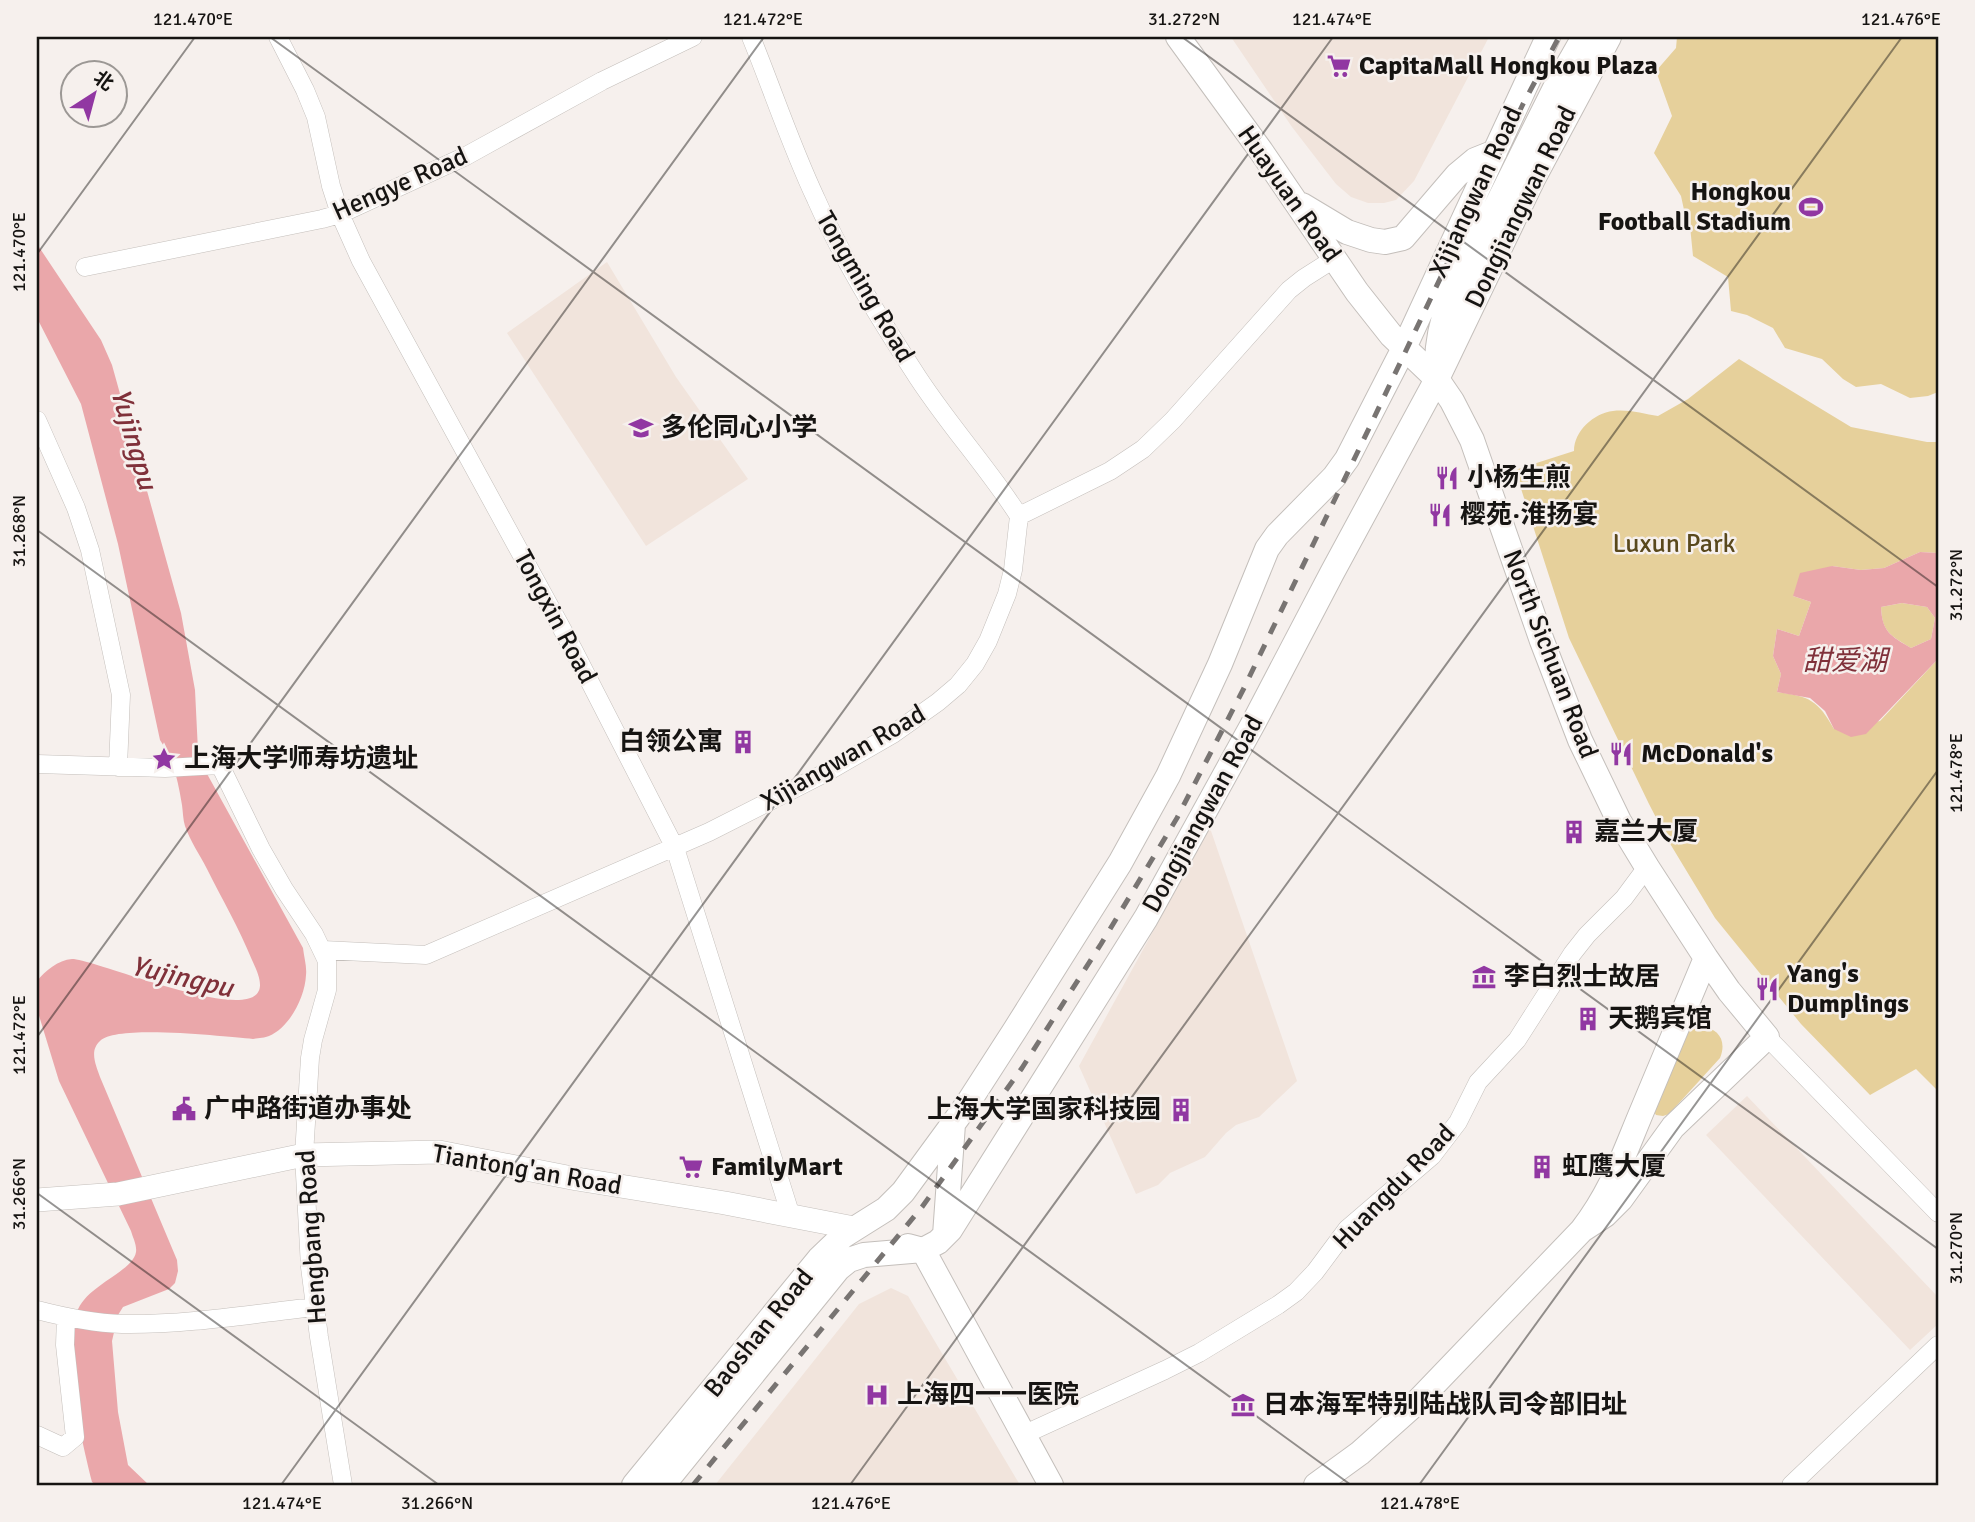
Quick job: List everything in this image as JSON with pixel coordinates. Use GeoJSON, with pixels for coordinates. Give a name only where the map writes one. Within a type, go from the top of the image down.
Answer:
{"type":"FeatureCollection","features":[{"type":"Feature","properties":{"kind":"main road","name":"Huayuan Road"},"geometry":{"type":"LineString","coordinates":[[1178,37],[1379,322],[1404,348]]}},
{"type":"Feature","properties":{"kind":"main road","name":"Xijiangwan Road"},"geometry":{"type":"LineString","coordinates":[[1404,348],[1548,37]]}},
{"type":"Feature","properties":{"kind":"main road","name":"Dongjiangwan Road"},"geometry":{"type":"LineString","coordinates":[[1437,379],[1441,324],[1450,299],[1556,86],[1584,37]]}},
{"type":"Feature","properties":{"kind":"main road","name":"Dongjiangwan Road"},"geometry":{"type":"LineString","coordinates":[[923,1250],[939,1242],[950,1230],[1146,918],[1437,379],[1533,179],[1609,37]]}},
{"type":"Feature","properties":{"kind":"main road"},"geometry":{"type":"LineString","coordinates":[[1296,201],[1347,232],[1385,242],[1403,238],[1457,175],[1475,160],[1494,152]]}},
{"type":"Feature","properties":{"kind":"main road","name":"Dongjiangwan Road"},"geometry":{"type":"LineString","coordinates":[[855,1228],[870,1221],[894,1201],[954,1123],[1120,863],[1168,776],[1220,664],[1267,548],[1277,534],[1342,468],[1404,348]]}},
{"type":"Feature","properties":{"kind":"main road","name":"North Sichuan Road"},"geometry":{"type":"LineString","coordinates":[[1404,348],[1437,379],[1472,440],[1542,641],[1580,740],[1619,821],[1706,958],[1767,1037]]}},
{"type":"Feature","properties":{"kind":"main road"},"geometry":{"type":"LineString","coordinates":[[1316,1485],[1360,1454],[1416,1404],[1583,1230],[1599,1208],[1620,1168],[1706,958]]}},
{"type":"Feature","properties":{"kind":"main road"},"geometry":{"type":"LineString","coordinates":[[1583,1230],[1605,1215],[1621,1199],[1673,1127],[1767,1037]]}},
{"type":"Feature","properties":{"kind":"main road"},"geometry":{"type":"LineString","coordinates":[[1640,1114],[1641,1128],[1649,1138],[1673,1127]]}},
{"type":"Feature","properties":{"kind":"main road","name":"Dongjiangwan Road"},"geometry":{"type":"LineString","coordinates":[[945,1235],[954,1123]]}},
{"type":"Feature","properties":{"kind":"main road"},"geometry":{"type":"LineString","coordinates":[[855,1228],[923,1250],[1051,1485]]}},
{"type":"Feature","properties":{"kind":"main road","name":"Baoshan Road"},"geometry":{"type":"LineString","coordinates":[[831,1278],[855,1228]]}},
{"type":"Feature","properties":{"kind":"main road","name":"Baoshan Road"},"geometry":{"type":"LineString","coordinates":[[634,1485],[819,1259],[855,1228]]}},
{"type":"Feature","properties":{"kind":"main road","name":"Baoshan Road"},"geometry":{"type":"LineString","coordinates":[[663,1485],[831,1278],[849,1261],[864,1255],[923,1250]]}},
{"type":"Feature","properties":{"kind":"street","name":"Tongxin Road"},"geometry":{"type":"LineString","coordinates":[[278,37],[300,78],[316,117],[331,186],[361,261],[573,649],[675,848],[792,1216]]}},
{"type":"Feature","properties":{"kind":"street","name":"Hengye Road"},"geometry":{"type":"LineString","coordinates":[[85,267],[340,214],[466,156],[592,86],[693,37]]}},
{"type":"Feature","properties":{"kind":"street","name":"Tongming Road"},"geometry":{"type":"LineString","coordinates":[[751,37],[797,158],[837,240],[913,371],[1019,516]]}},
{"type":"Feature","properties":{"kind":"street"},"geometry":{"type":"LineString","coordinates":[[1019,516],[1110,471],[1143,450],[1289,290],[1334,259]]}},
{"type":"Feature","properties":{"kind":"street"},"geometry":{"type":"LineString","coordinates":[[37,420],[76,508],[90,550],[121,695],[118,767],[37,764]]}},
{"type":"Feature","properties":{"kind":"street","name":"Xijiangwan Road"},"geometry":{"type":"LineString","coordinates":[[323,950],[426,955],[675,848],[860,754],[938,702],[958,685],[975,664],[1003,606],[1013,570],[1019,516]]}},
{"type":"Feature","properties":{"kind":"street","name":"Hengbang Road"},"geometry":{"type":"LineString","coordinates":[[118,767],[216,765],[261,849],[323,950],[328,974],[327,990],[310,1058],[304,1155],[310,1267],[343,1485]]}},
{"type":"Feature","properties":{"kind":"street","name":"Huangdu Road"},"geometry":{"type":"LineString","coordinates":[[1023,1435],[1199,1353],[1296,1292],[1352,1224],[1432,1156],[1458,1122],[1478,1082],[1517,1040],[1572,954],[1624,898],[1647,867]]}},
{"type":"Feature","properties":{"kind":"street"},"geometry":{"type":"LineString","coordinates":[[1767,1037],[1938,1213]]}},
{"type":"Feature","properties":{"kind":"street","name":"Tiantong'an Road"},"geometry":{"type":"LineString","coordinates":[[37,1200],[118,1194],[304,1155],[439,1152],[855,1228]]}},
{"type":"Feature","properties":{"kind":"street"},"geometry":{"type":"LineString","coordinates":[[37,1310],[69,1318],[121,1324],[315,1307]]}},
{"type":"Feature","properties":{"kind":"street"},"geometry":{"type":"LineString","coordinates":[[37,1435],[63,1447],[75,1437],[65,1345],[69,1318]]}},
{"type":"Feature","properties":{"kind":"street"},"geometry":{"type":"LineString","coordinates":[[1791,1485],[1938,1345]]}},
{"type":"Feature","properties":{"kind":"shaded area"},"geometry":{"type":"Polygon","coordinates":[[[1231,37],[1489,37],[1414,181],[1396,200],[1368,203],[1351,197],[1336,184],[1292,127],[1231,37]]]}},
{"type":"Feature","properties":{"kind":"shaded area","name":"多伦同心小学"},"geometry":{"type":"Polygon","coordinates":[[[607,262],[676,377],[748,479],[646,546],[507,333],[607,262]]]}},
{"type":"Feature","properties":{"kind":"shaded area"},"geometry":{"type":"Polygon","coordinates":[[[1210,828],[1297,1081],[1259,1117],[1236,1125],[1226,1133],[1205,1157],[1170,1173],[1158,1185],[1136,1194],[1079,1066],[1210,828]]]}},
{"type":"Feature","properties":{"kind":"shaded area"},"geometry":{"type":"Polygon","coordinates":[[[1747,1096],[1938,1297],[1938,1324],[1910,1350],[1706,1135],[1747,1096]]]}},
{"type":"Feature","properties":{"kind":"shaded area","name":"上海四一一医院"},"geometry":{"type":"Polygon","coordinates":[[[891,1288],[908,1296],[1020,1485],[715,1485],[859,1304],[891,1288]]]}},
{"type":"Feature","properties":{"kind":"green space","name":"Hongkou Football Stadium"},"geometry":{"type":"Polygon","coordinates":[[[1677,37],[1938,37],[1938,392],[1910,398],[1881,384],[1856,387],[1822,359],[1785,348],[1773,328],[1747,315],[1731,311],[1728,277],[1693,256],[1690,226],[1681,196],[1654,153],[1672,116],[1656,71],[1676,48],[1677,37]]]}},
{"type":"Feature","properties":{"kind":"green space","name":"Luxun Park"},"geometry":{"type":"Polygon","coordinates":[[[1739,359],[1851,427],[1938,442],[1938,553],[1920,552],[1884,568],[1861,570],[1832,566],[1793,596],[1811,602],[1799,636],[1777,629],[1773,656],[1781,674],[1777,692],[1812,701],[1834,729],[1880,721],[1938,659],[1938,1091],[1916,1069],[1870,1095],[1801,1024],[1715,918],[1666,837],[1569,638],[1515,470],[1574,451],[1581,430],[1592,419],[1606,412],[1624,411],[1658,416],[1688,399],[1739,359]]]}},
{"type":"Feature","properties":{"kind":"green space"},"geometry":{"type":"Polygon","coordinates":[[[1902,603],[1927,607],[1935,618],[1931,639],[1911,648],[1888,632],[1883,622],[1881,607],[1902,603]]]}},
{"type":"Feature","properties":{"kind":"green space"},"geometry":{"type":"Polygon","coordinates":[[[1701,1027],[1713,1030],[1720,1036],[1723,1046],[1720,1058],[1669,1114],[1656,1115],[1653,1110],[1682,1037],[1690,1030],[1701,1027]]]}},
{"type":"Feature","properties":{"kind":"water"},"geometry":{"type":"Polygon","coordinates":[[[37,244],[101,340],[112,365],[181,613],[195,690],[198,751],[206,772],[303,948],[306,969],[303,993],[290,1019],[277,1032],[267,1037],[253,1039],[173,1033],[127,1033],[100,1041],[95,1049],[94,1058],[100,1077],[177,1260],[175,1283],[169,1289],[123,1307],[118,1315],[112,1341],[118,1412],[128,1465],[149,1485],[96,1485],[92,1482],[83,1442],[72,1374],[73,1331],[77,1312],[90,1294],[127,1266],[133,1259],[136,1247],[131,1231],[59,1081],[37,1009],[37,981],[52,967],[72,959],[207,997],[234,1000],[253,997],[260,982],[242,936],[185,826],[175,771],[160,740],[118,544],[81,404],[37,318],[37,244]]]}},
{"type":"Feature","properties":{"kind":"water","name":"甜爱湖"},"geometry":{"type":"Polygon","coordinates":[[[1920,552],[1938,553],[1938,659],[1866,734],[1851,737],[1834,729],[1825,711],[1810,698],[1777,692],[1781,674],[1773,656],[1777,629],[1799,636],[1811,602],[1793,596],[1800,573],[1832,566],[1861,570],[1884,568],[1920,552]],[[1902,603],[1881,607],[1883,622],[1893,636],[1911,648],[1931,639],[1935,618],[1927,607],[1902,603]]]}},
{"type":"Feature","properties":{"kind":"railway"},"geometry":{"type":"LineString","coordinates":[[693,1485],[922,1207],[1022,1068],[1177,818],[1244,688],[1523,104],[1559,37]]}},
{"type":"Feature","properties":{"kind":"place","name":"CapitaMall Hongkou Plaza"},"geometry":{"type":"Point","coordinates":[1339,66]}},
{"type":"Feature","properties":{"kind":"place","name":"Hongkou Football Stadium"},"geometry":{"type":"Point","coordinates":[1811,207]}},
{"type":"Feature","properties":{"kind":"place","name":"多伦同心小学"},"geometry":{"type":"Point","coordinates":[641,428]}},
{"type":"Feature","properties":{"kind":"place","name":"小杨生煎"},"geometry":{"type":"Point","coordinates":[1447,478]}},
{"type":"Feature","properties":{"kind":"place","name":"樱苑·淮扬宴"},"geometry":{"type":"Point","coordinates":[1440,515]}},
{"type":"Feature","properties":{"kind":"place","name":"白领公寓"},"geometry":{"type":"Point","coordinates":[743,742]}},
{"type":"Feature","properties":{"kind":"place","name":"McDonald's"},"geometry":{"type":"Point","coordinates":[1621,754]}},
{"type":"Feature","properties":{"kind":"place","name":"上海大学师寿坊遗址"},"geometry":{"type":"Point","coordinates":[164,759]}},
{"type":"Feature","properties":{"kind":"place","name":"嘉兰大厦"},"geometry":{"type":"Point","coordinates":[1574,832]}},
{"type":"Feature","properties":{"kind":"place","name":"李白烈士故居"},"geometry":{"type":"Point","coordinates":[1484,977]}},
{"type":"Feature","properties":{"kind":"place","name":"Yang's Dumplings"},"geometry":{"type":"Point","coordinates":[1767,989]}},
{"type":"Feature","properties":{"kind":"place","name":"天鹅宾馆"},"geometry":{"type":"Point","coordinates":[1588,1019]}},
{"type":"Feature","properties":{"kind":"place","name":"广中路街道办事处"},"geometry":{"type":"Point","coordinates":[184,1109]}},
{"type":"Feature","properties":{"kind":"place","name":"上海大学国家科技园"},"geometry":{"type":"Point","coordinates":[1181,1110]}},
{"type":"Feature","properties":{"kind":"place","name":"FamilyMart"},"geometry":{"type":"Point","coordinates":[691,1167]}},
{"type":"Feature","properties":{"kind":"place","name":"虹鹰大厦"},"geometry":{"type":"Point","coordinates":[1542,1167]}},
{"type":"Feature","properties":{"kind":"place","name":"上海四一一医院"},"geometry":{"type":"Point","coordinates":[877,1395]}},
{"type":"Feature","properties":{"kind":"place","name":"日本海军特别陆战队司令部旧址"},"geometry":{"type":"Point","coordinates":[1243,1405]}},
{"type":"Feature","properties":{"kind":"water label","name":"Yujingpu"},"geometry":{"type":"Point","coordinates":[134,439]}},
{"type":"Feature","properties":{"kind":"water label","name":"Yujingpu"},"geometry":{"type":"Point","coordinates":[182,977]}}]}
